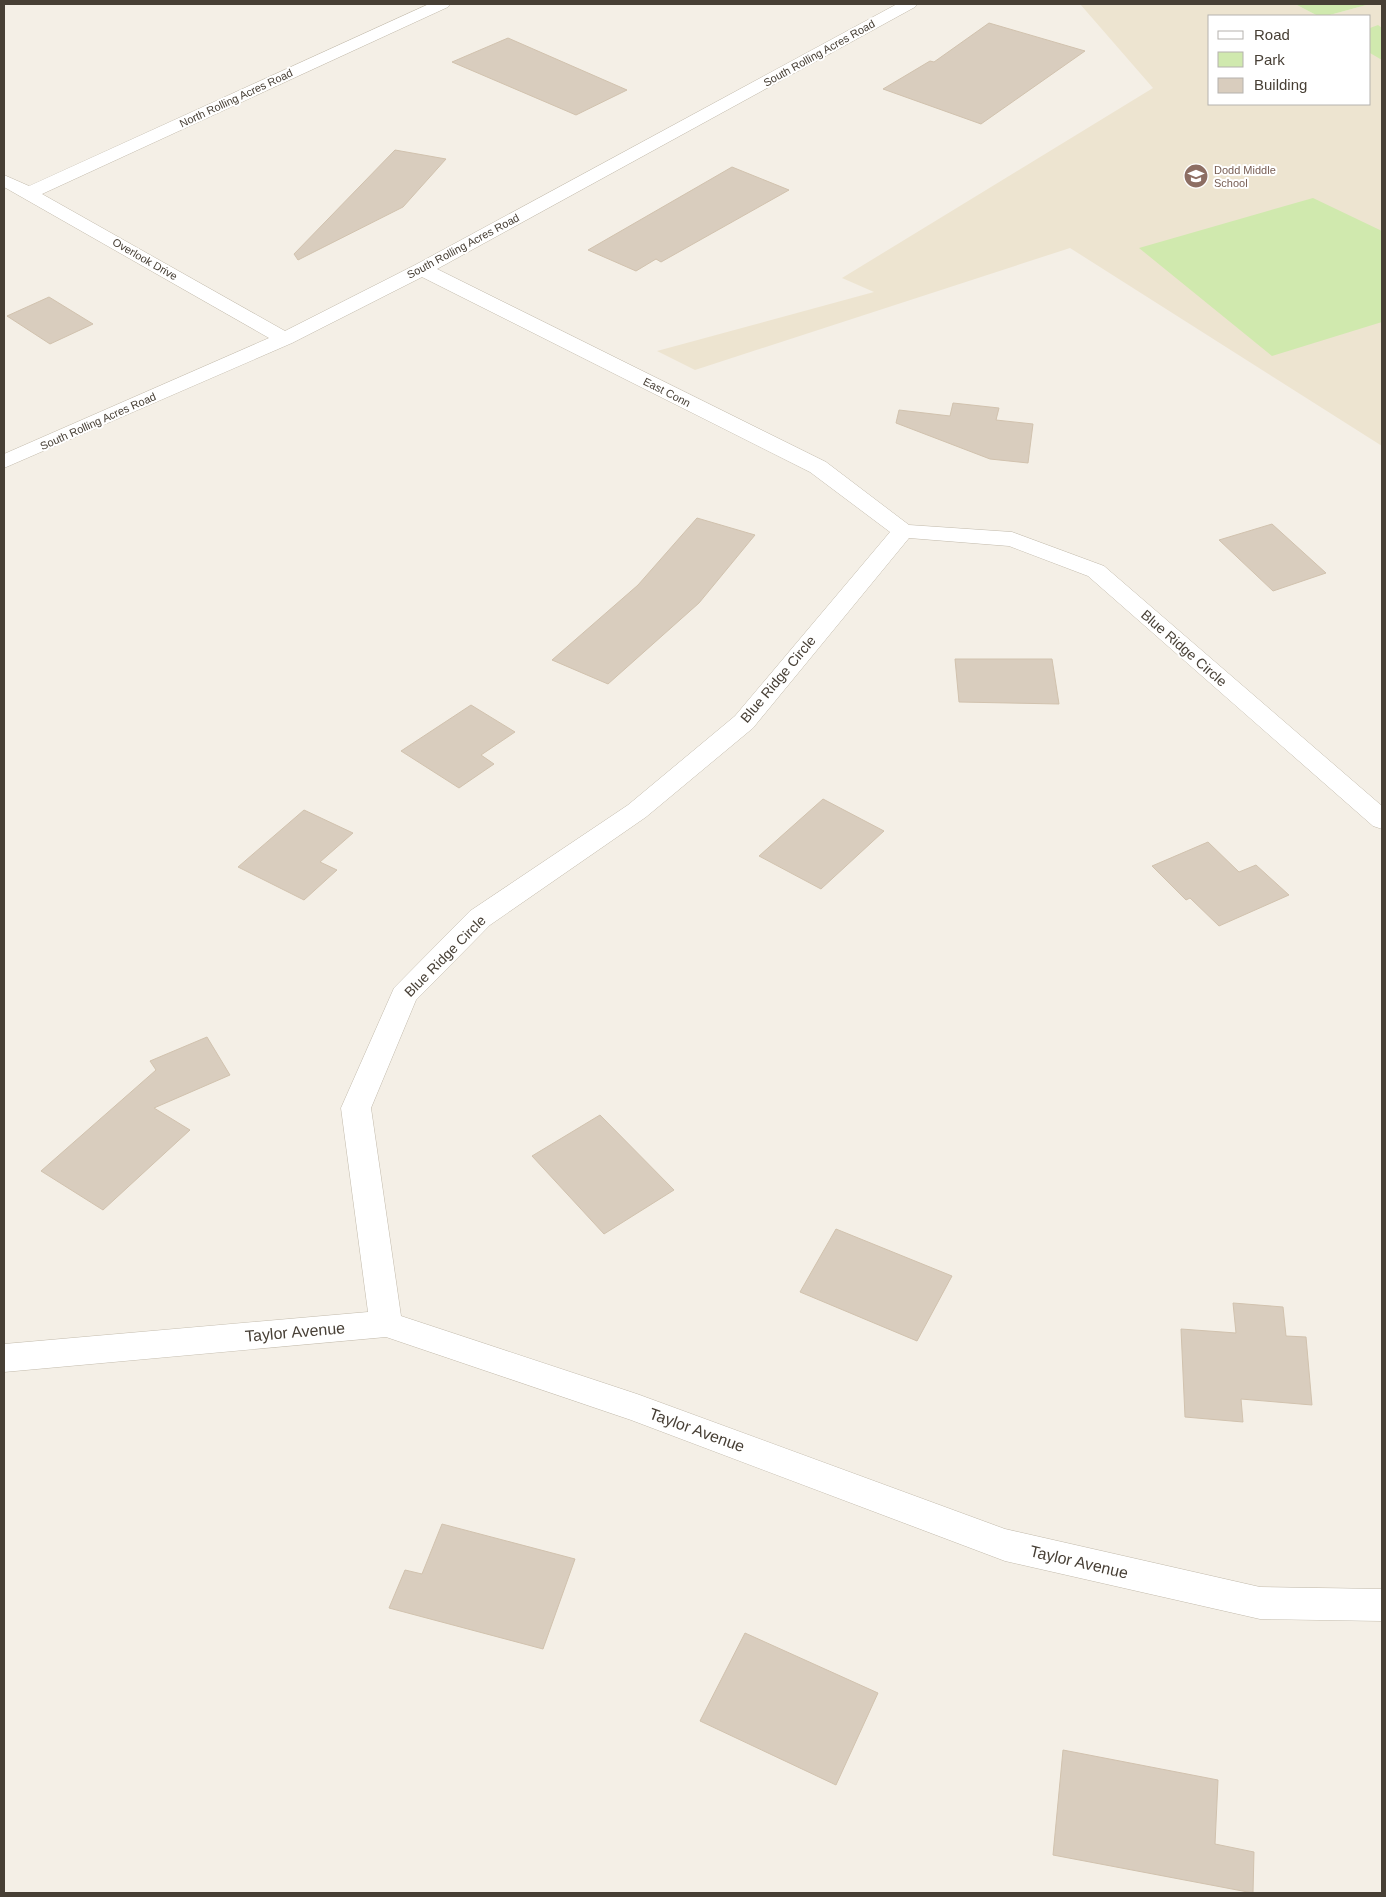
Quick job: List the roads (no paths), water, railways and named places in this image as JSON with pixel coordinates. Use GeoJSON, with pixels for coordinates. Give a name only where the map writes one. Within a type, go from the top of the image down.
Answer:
{"type":"FeatureCollection","features":[{"type":"Feature","properties":{"kind":"street","name":"North Rolling Acres Road"},"geometry":{"type":"LineString","coordinates":[[29,193],[442,4]]}},
{"type":"Feature","properties":{"kind":"street","name":"South Rolling Acres Road"},"geometry":{"type":"LineString","coordinates":[[4,462],[285,339],[422,269],[908,4]]}},
{"type":"Feature","properties":{"kind":"street","name":"Overlook Drive"},"geometry":{"type":"LineString","coordinates":[[4,180],[285,339]]}},
{"type":"Feature","properties":{"kind":"street","name":"East Conn"},"geometry":{"type":"LineString","coordinates":[[422,269],[818,467],[903,531]]}},
{"type":"Feature","properties":{"kind":"street","name":"Blue Ridge Circle"},"geometry":{"type":"LineString","coordinates":[[386,1324],[356,1108],[404,994],[480,918],[637,811],[744,722],[903,531],[1012,539],[1096,571],[1382,820]]}},
{"type":"Feature","properties":{"kind":"street","name":"Taylor Avenue"},"geometry":{"type":"LineString","coordinates":[[4,1358],[386,1324],[637,1408],[1005,1545],[1260,1603],[1382,1605]]}},
{"type":"Feature","properties":{"kind":"place","name":"Dodd Middle School"},"geometry":{"type":"Point","coordinates":[1196,176]}}]}
